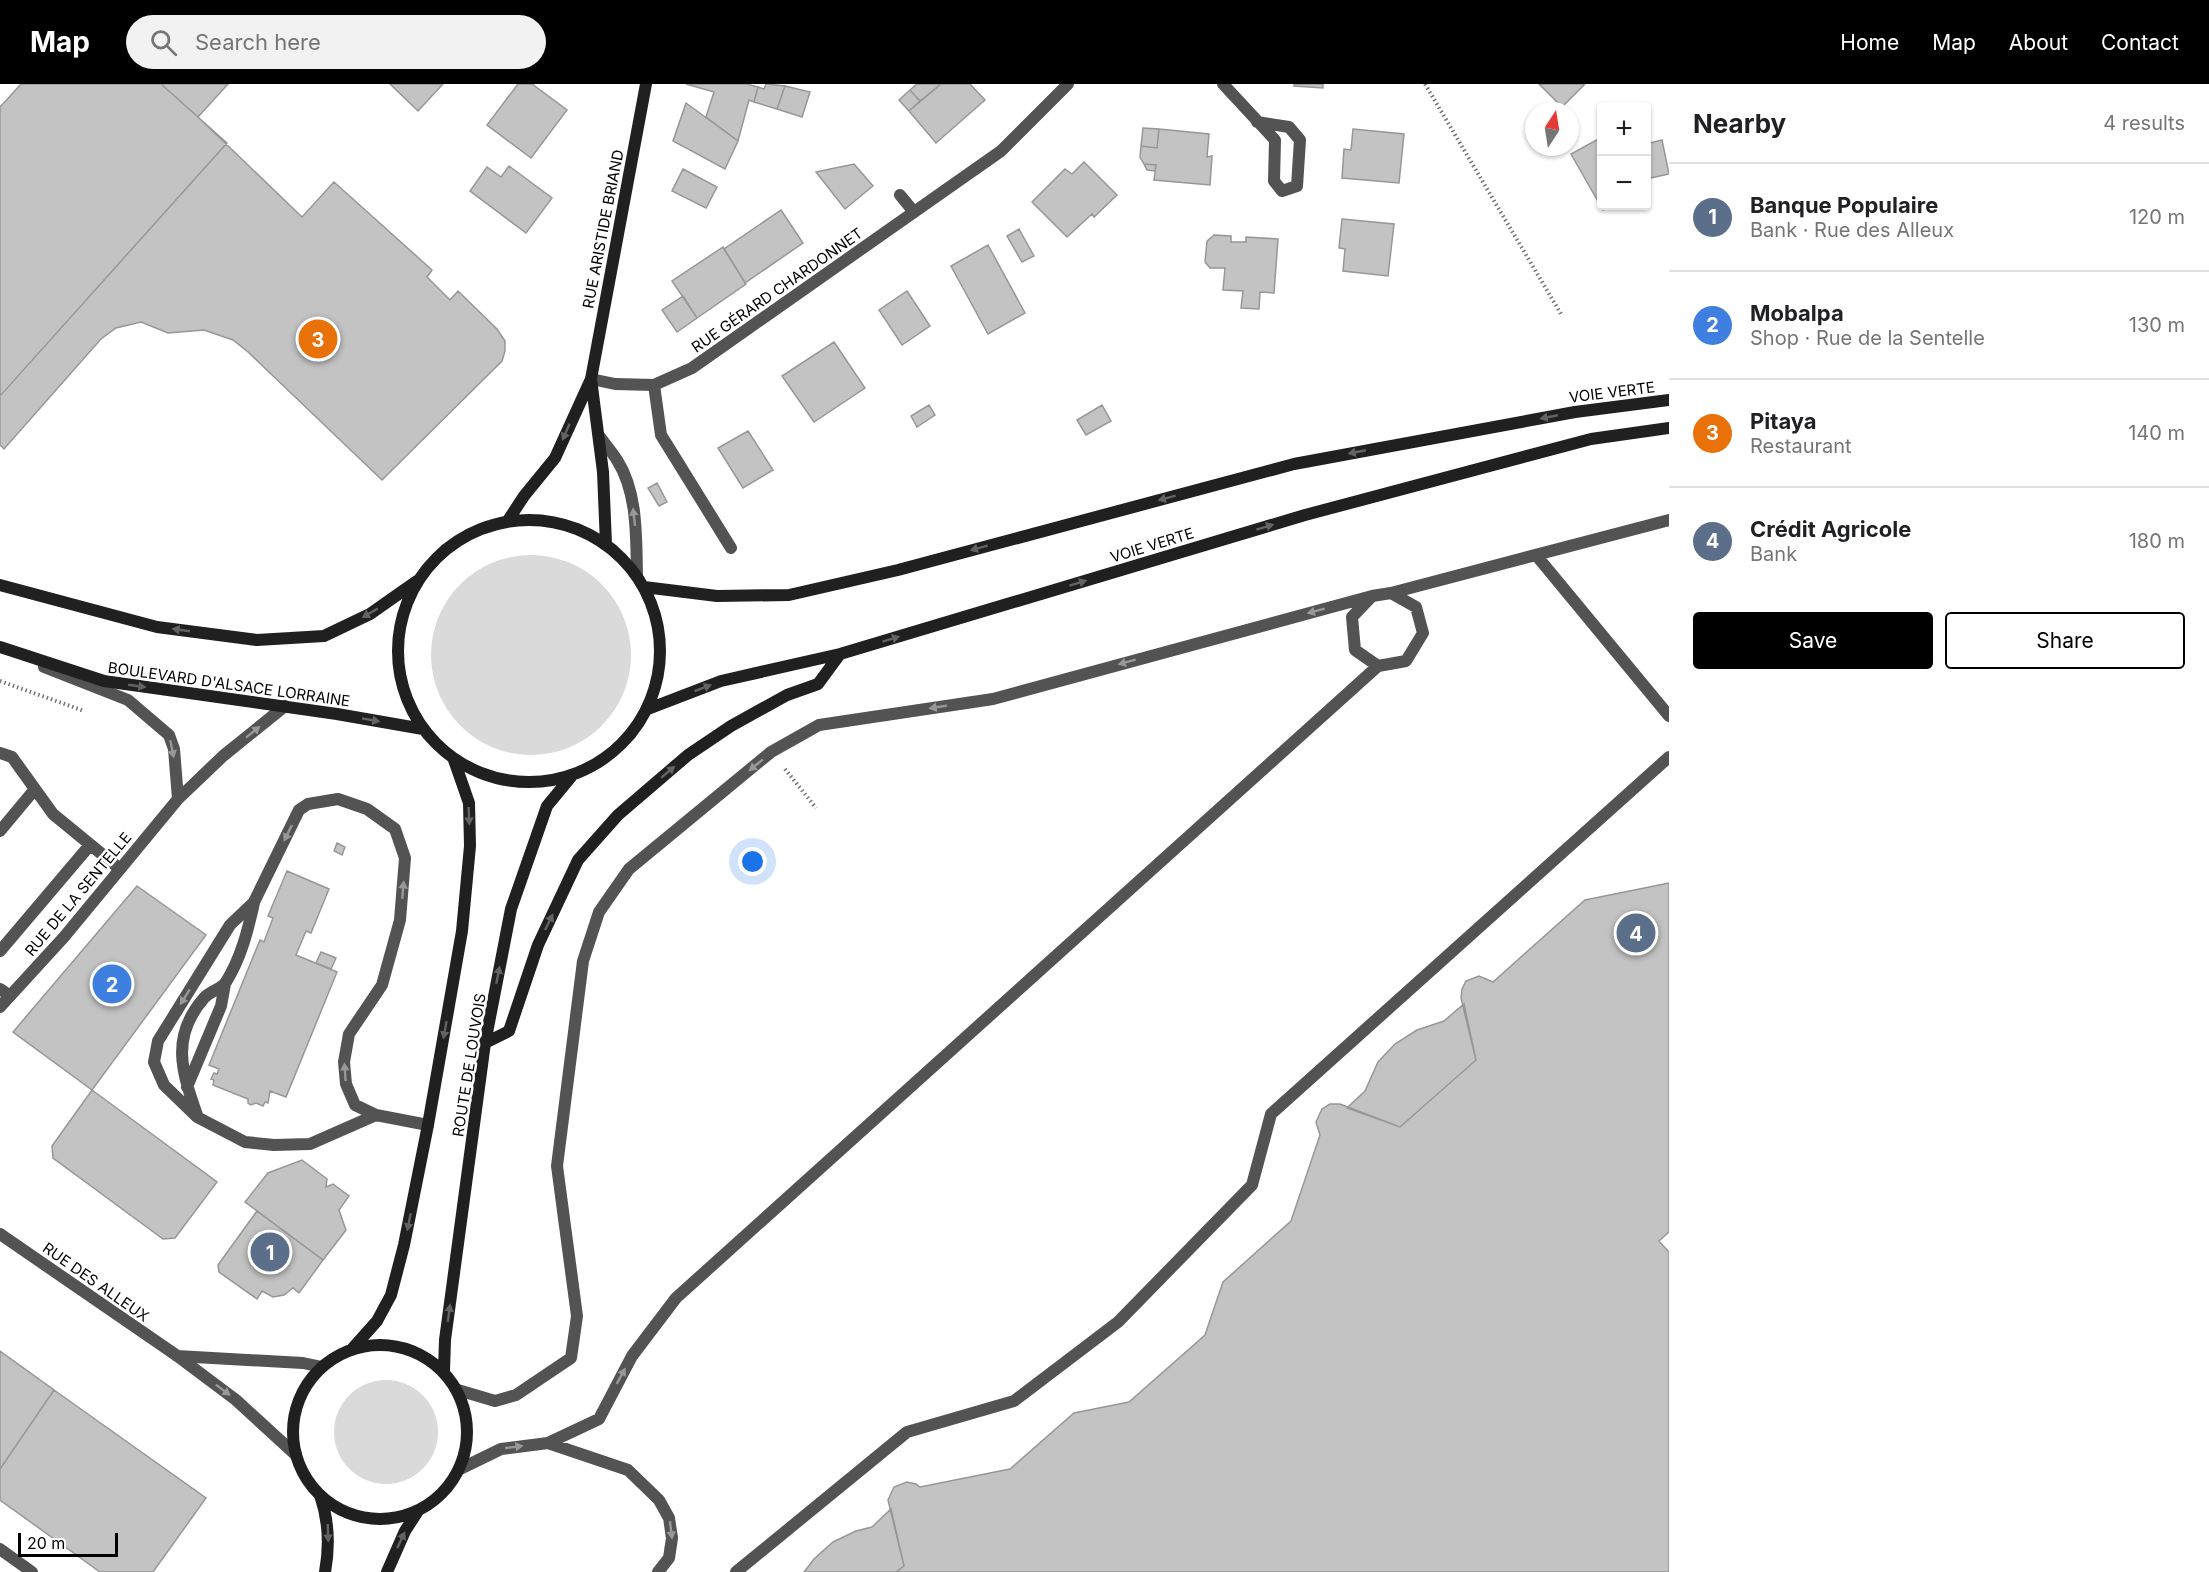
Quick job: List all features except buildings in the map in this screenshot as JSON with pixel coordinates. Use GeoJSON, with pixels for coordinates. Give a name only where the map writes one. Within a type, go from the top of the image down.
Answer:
{"type":"FeatureCollection","features":[{"type":"Feature","properties":{"kind":"main road","name":"RUE ARISTIDE BRIAND"},"geometry":{"type":"LineString","coordinates":[[507,522],[524,496],[555,458],[591,379],[646,84]]}},
{"type":"Feature","properties":{"kind":"main road","name":"RUE ARISTIDE BRIAND"},"geometry":{"type":"LineString","coordinates":[[591,379],[600,437],[606,544]]}},
{"type":"Feature","properties":{"kind":"main road","name":"VOIE VERTE"},"geometry":{"type":"LineString","coordinates":[[644,587],[717,596],[789,595],[897,570],[1294,464],[1575,412],[1669,400]]}},
{"type":"Feature","properties":{"kind":"main road","name":"VOIE VERTE"},"geometry":{"type":"LineString","coordinates":[[648,709],[721,681],[840,654],[1316,512],[1591,439],[1669,428]]}},
{"type":"Feature","properties":{"kind":"main road"},"geometry":{"type":"LineString","coordinates":[[0,585],[157,627],[257,640],[324,636],[370,614],[418,580],[441,553],[472,532],[507,522],[541,520],[553,522],[575,528],[606,544],[637,575],[644,587],[659,626],[661,668],[648,709],[629,738],[620,746],[603,761],[571,777],[531,783],[491,777],[454,760],[423,729],[404,694],[397,655],[402,616],[418,580]]}},
{"type":"Feature","properties":{"kind":"main road","name":"BOULEVARD D'ALSACE LORRAINE"},"geometry":{"type":"LineString","coordinates":[[0,648],[104,681],[285,706],[423,729]]}},
{"type":"Feature","properties":{"kind":"main road"},"geometry":{"type":"LineString","coordinates":[[485,1043],[509,1031],[538,945],[578,860],[618,815],[688,755],[731,726],[787,695],[818,684],[840,654]]}},
{"type":"Feature","properties":{"kind":"main road","name":"ROUTE DE LOUVOIS"},"geometry":{"type":"LineString","coordinates":[[352,1349],[377,1321],[391,1295],[404,1245],[428,1125],[462,931],[470,846],[469,803],[454,760]]}},
{"type":"Feature","properties":{"kind":"main road","name":"ROUTE DE LOUVOIS"},"geometry":{"type":"LineString","coordinates":[[444,1371],[445,1340],[485,1043],[511,909],[547,806],[571,777]]}},
{"type":"Feature","properties":{"kind":"main road"},"geometry":{"type":"LineString","coordinates":[[376,1344],[401,1347],[424,1356],[444,1371],[458,1390],[465,1410],[468,1430],[466,1450],[460,1469],[442,1494],[418,1511],[393,1519],[366,1518],[342,1510],[320,1495],[305,1477],[296,1455],[293,1431],[296,1407],[306,1385],[322,1367],[336,1356],[352,1349],[376,1344]]}},
{"type":"Feature","properties":{"kind":"main road"},"geometry":{"type":"LineString","coordinates":[[320,1495],[327,1516],[329,1551],[325,1572]]}},
{"type":"Feature","properties":{"kind":"main road"},"geometry":{"type":"LineString","coordinates":[[387,1572],[405,1531],[418,1511]]}},
{"type":"Feature","properties":{"kind":"street","name":"RUE GÉRARD CHARDONNET"},"geometry":{"type":"LineString","coordinates":[[591,379],[615,384],[654,385],[692,368],[1001,151],[1068,84]]}},
{"type":"Feature","properties":{"kind":"street"},"geometry":{"type":"LineString","coordinates":[[1223,84],[1257,122],[1275,140],[1274,181],[1282,191],[1297,186],[1300,140],[1289,127],[1257,122]]}},
{"type":"Feature","properties":{"kind":"street"},"geometry":{"type":"LineString","coordinates":[[900,195],[914,212]]}},
{"type":"Feature","properties":{"kind":"street"},"geometry":{"type":"LineString","coordinates":[[654,385],[661,435],[731,548]]}},
{"type":"Feature","properties":{"kind":"street"},"geometry":{"type":"LineString","coordinates":[[600,437],[618,461],[632,497],[636,529],[637,575]]}},
{"type":"Feature","properties":{"kind":"street"},"geometry":{"type":"LineString","coordinates":[[458,1390],[495,1401],[516,1395],[571,1358],[577,1316],[557,1166],[583,961],[599,912],[629,869],[771,752],[819,725],[993,699],[1372,596],[1391,593],[1669,520]]}},
{"type":"Feature","properties":{"kind":"street"},"geometry":{"type":"LineString","coordinates":[[1536,555],[1669,716]]}},
{"type":"Feature","properties":{"kind":"street"},"geometry":{"type":"LineString","coordinates":[[460,1469],[501,1449],[548,1443],[599,1419],[632,1356],[676,1298],[1378,666],[1406,661],[1423,633],[1416,607],[1391,593]]}},
{"type":"Feature","properties":{"kind":"street"},"geometry":{"type":"LineString","coordinates":[[1372,596],[1352,617],[1355,650],[1378,666]]}},
{"type":"Feature","properties":{"kind":"street"},"geometry":{"type":"LineString","coordinates":[[0,648],[128,700],[169,735],[174,749],[178,799]]}},
{"type":"Feature","properties":{"kind":"street","name":"RUE DE LA SENTELLE"},"geometry":{"type":"LineString","coordinates":[[0,1007],[5,993],[64,937],[178,799],[223,756],[285,706]]}},
{"type":"Feature","properties":{"kind":"street"},"geometry":{"type":"LineString","coordinates":[[0,753],[12,757],[53,814],[120,869]]}},
{"type":"Feature","properties":{"kind":"street"},"geometry":{"type":"LineString","coordinates":[[736,1572],[907,1432],[1014,1401],[1118,1322],[1251,1185],[1271,1114],[1669,757]]}},
{"type":"Feature","properties":{"kind":"street"},"geometry":{"type":"LineString","coordinates":[[0,831],[34,789]]}},
{"type":"Feature","properties":{"kind":"street"},"geometry":{"type":"LineString","coordinates":[[187,1087],[221,1006],[225,984],[245,940],[254,902],[299,810],[308,804],[338,799],[367,809],[395,829],[405,858],[400,920],[382,985],[349,1034],[344,1062],[346,1084],[355,1105],[376,1115],[428,1125]]}},
{"type":"Feature","properties":{"kind":"street"},"geometry":{"type":"LineString","coordinates":[[0,951],[90,844]]}},
{"type":"Feature","properties":{"kind":"street"},"geometry":{"type":"LineString","coordinates":[[254,902],[230,925],[158,1041],[154,1062],[164,1084],[197,1117],[245,1142],[274,1145],[310,1144],[376,1115]]}},
{"type":"Feature","properties":{"kind":"street"},"geometry":{"type":"LineString","coordinates":[[197,1117],[183,1074],[182,1050],[188,1022],[205,996],[225,984]]}},
{"type":"Feature","properties":{"kind":"street","name":"RUE DES ALLEUX"},"geometry":{"type":"LineString","coordinates":[[0,1234],[236,1400],[296,1455]]}},
{"type":"Feature","properties":{"kind":"street"},"geometry":{"type":"LineString","coordinates":[[176,1356],[303,1363],[322,1367]]}},
{"type":"Feature","properties":{"kind":"street"},"geometry":{"type":"LineString","coordinates":[[548,1443],[628,1470],[659,1500],[669,1518],[672,1538],[669,1558],[658,1572]]}},
{"type":"Feature","properties":{"kind":"street"},"geometry":{"type":"LineString","coordinates":[[0,1549],[32,1572]]}},
{"type":"Feature","properties":{"kind":"path"},"geometry":{"type":"LineString","coordinates":[[1425,84],[1561,314]]}},
{"type":"Feature","properties":{"kind":"path"},"geometry":{"type":"LineString","coordinates":[[0,681],[86,711]]}},
{"type":"Feature","properties":{"kind":"path"},"geometry":{"type":"LineString","coordinates":[[771,752],[816,808]]}},
{"type":"Feature","properties":{"kind":"shaded area"},"geometry":{"type":"Polygon","coordinates":[[[521,555],[541,555],[569,562],[595,577],[609,591],[624,617],[631,645],[631,665],[624,693],[609,719],[595,733],[560,751],[541,755],[521,755],[493,748],[467,733],[453,719],[435,684],[431,665],[431,645],[438,617],[453,591],[467,577],[502,559],[521,555]]]}},
{"type":"Feature","properties":{"kind":"shaded area"},"geometry":{"type":"Polygon","coordinates":[[[386,1380],[406,1384],[423,1395],[434,1412],[438,1432],[434,1452],[423,1469],[406,1480],[386,1484],[366,1480],[349,1469],[338,1452],[334,1432],[338,1412],[349,1395],[366,1384],[386,1380]]]}},
{"type":"Feature","properties":{"kind":"place","name":"Pitaya"},"geometry":{"type":"Point","coordinates":[318,339]}},
{"type":"Feature","properties":{"kind":"place","name":"Crédit Agricole"},"geometry":{"type":"Point","coordinates":[1636,933]}},
{"type":"Feature","properties":{"kind":"place","name":"Mobalpa"},"geometry":{"type":"Point","coordinates":[112,984]}},
{"type":"Feature","properties":{"kind":"place","name":"Banque Populaire"},"geometry":{"type":"Point","coordinates":[270,1252]}}]}
